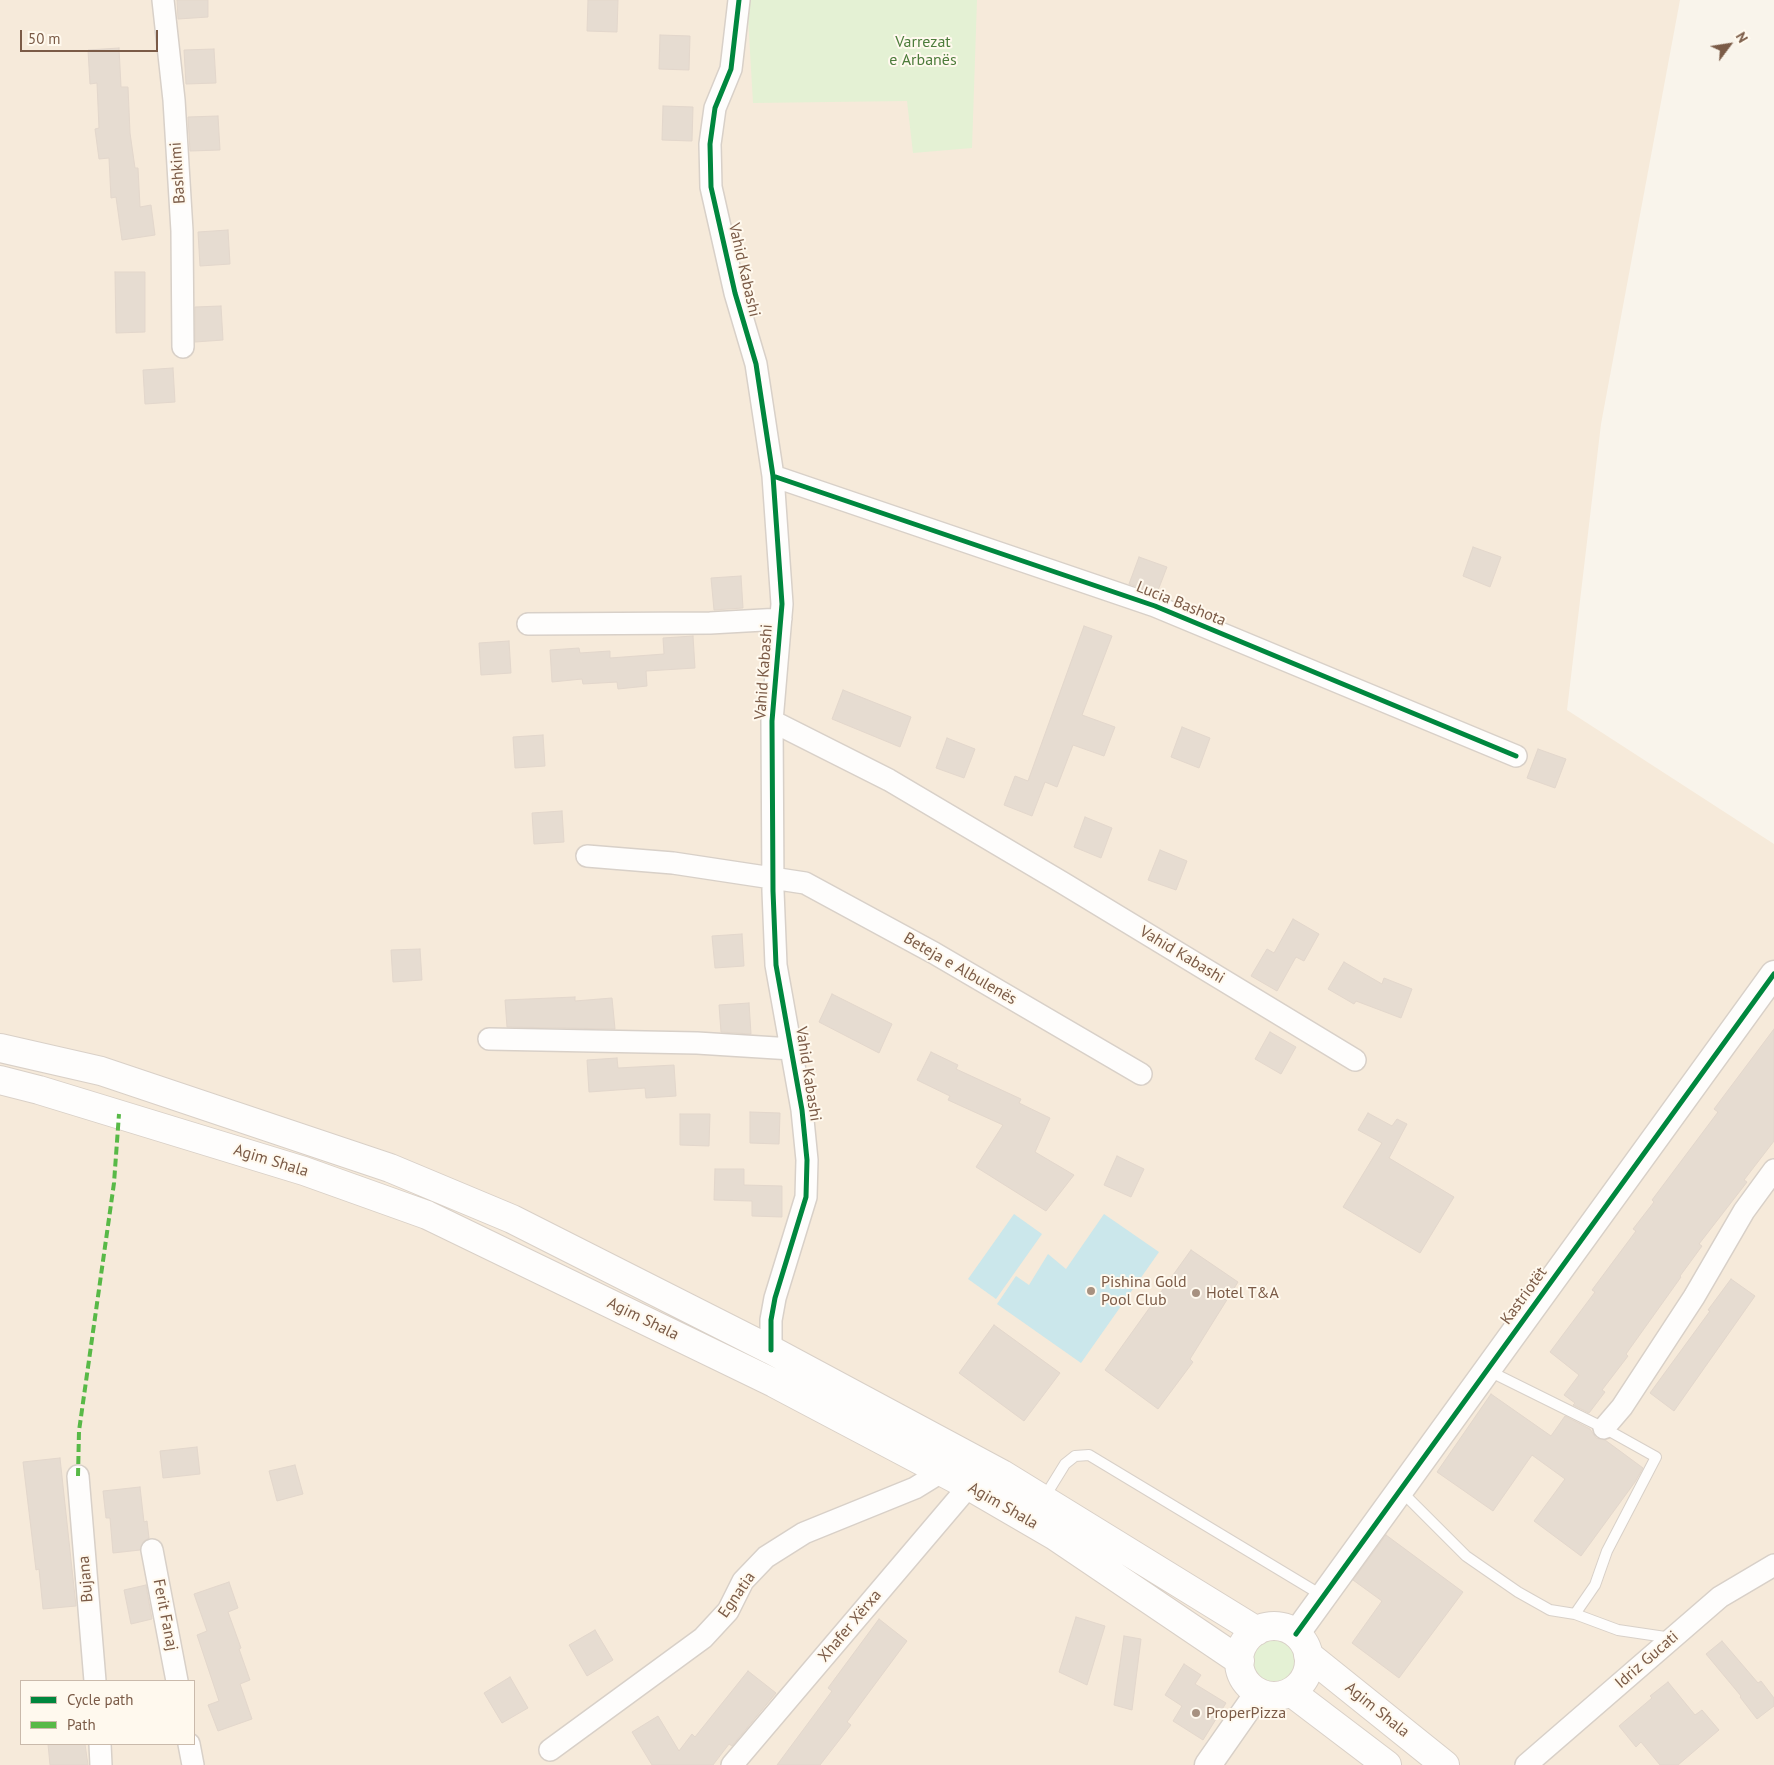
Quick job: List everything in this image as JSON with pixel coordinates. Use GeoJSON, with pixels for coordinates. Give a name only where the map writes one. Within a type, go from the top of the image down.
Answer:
{"type":"FeatureCollection","features":[{"type":"Feature","properties":{"kind":"main road","name":"Agim Shala"},"geometry":{"type":"LineString","coordinates":[[0,1048],[101,1071],[390,1168],[512,1219],[771,1350],[1002,1474],[1257,1631],[1275,1626],[1286,1628],[1302,1644],[1445,1765]]}},
{"type":"Feature","properties":{"kind":"main road","name":"Agim Shala"},"geometry":{"type":"LineString","coordinates":[[0,1080],[48,1092],[304,1171],[427,1214],[774,1383],[969,1486],[1055,1536],[1240,1661]]}},
{"type":"Feature","properties":{"kind":"main road"},"geometry":{"type":"LineString","coordinates":[[1257,1631],[1246,1641],[1241,1652],[1242,1674],[1248,1684],[1268,1696],[1280,1696],[1291,1692],[1300,1685],[1306,1675],[1309,1664],[1302,1644]]}},
{"type":"Feature","properties":{"kind":"main road"},"geometry":{"type":"LineString","coordinates":[[1291,1692],[1387,1765]]}},
{"type":"Feature","properties":{"kind":"street","name":"Bashkimi"},"geometry":{"type":"LineString","coordinates":[[163,0],[174,100],[182,231],[183,347]]}},
{"type":"Feature","properties":{"kind":"street","name":"Vahid Kabashi"},"geometry":{"type":"LineString","coordinates":[[739,0],[731,68],[715,108],[710,144],[711,186],[735,293],[756,364],[774,476],[782,604],[772,721],[773,878],[776,965],[802,1110],[807,1160],[806,1197],[775,1298],[771,1320],[771,1350]]}},
{"type":"Feature","properties":{"kind":"street","name":"Lucia Bashota"},"geometry":{"type":"LineString","coordinates":[[774,476],[1155,606],[1516,756]]}},
{"type":"Feature","properties":{"kind":"street"},"geometry":{"type":"LineString","coordinates":[[528,624],[710,624],[781,619]]}},
{"type":"Feature","properties":{"kind":"street","name":"Vahid Kabashi"},"geometry":{"type":"LineString","coordinates":[[772,721],[889,780],[1355,1060]]}},
{"type":"Feature","properties":{"kind":"street","name":"Beteja e Albulenës"},"geometry":{"type":"LineString","coordinates":[[587,856],[673,862],[805,883],[934,953],[1141,1074]]}},
{"type":"Feature","properties":{"kind":"street","name":"Kastriotët"},"geometry":{"type":"LineString","coordinates":[[1302,1644],[1324,1596],[1774,974]]}},
{"type":"Feature","properties":{"kind":"street","name":"Vahid Kabashi"},"geometry":{"type":"LineString","coordinates":[[489,1039],[697,1043],[792,1049]]}},
{"type":"Feature","properties":{"kind":"street"},"geometry":{"type":"LineString","coordinates":[[1604,1428],[1622,1407],[1689,1305],[1744,1211],[1774,1170]]}},
{"type":"Feature","properties":{"kind":"street","name":"Egnatia"},"geometry":{"type":"LineString","coordinates":[[550,1750],[703,1638],[728,1611],[744,1581],[766,1556],[804,1534],[915,1488],[941,1472]]}},
{"type":"Feature","properties":{"kind":"street","name":"Bujana"},"geometry":{"type":"LineString","coordinates":[[78,1476],[95,1680]]}},
{"type":"Feature","properties":{"kind":"street","name":"Xhafer Xërxa"},"geometry":{"type":"LineString","coordinates":[[732,1765],[969,1486]]}},
{"type":"Feature","properties":{"kind":"street","name":"Ferit Fanaj"},"geometry":{"type":"LineString","coordinates":[[152,1550],[177,1680]]}},
{"type":"Feature","properties":{"kind":"street","name":"Idriz Gucati"},"geometry":{"type":"LineString","coordinates":[[1526,1765],[1720,1597],[1774,1565]]}},
{"type":"Feature","properties":{"kind":"street"},"geometry":{"type":"LineString","coordinates":[[1208,1765],[1259,1692]]}},
{"type":"Feature","properties":{"kind":"street"},"geometry":{"type":"LineString","coordinates":[[100,1745],[101,1765]]}},
{"type":"Feature","properties":{"kind":"street"},"geometry":{"type":"LineString","coordinates":[[189,1745],[193,1765]]}},
{"type":"Feature","properties":{"kind":"lane"},"geometry":{"type":"LineString","coordinates":[[1486,1370],[1604,1428],[1656,1457],[1606,1551],[1595,1585],[1575,1614]]}},
{"type":"Feature","properties":{"kind":"lane"},"geometry":{"type":"LineString","coordinates":[[1043,1499],[1064,1464],[1075,1456],[1089,1455],[1324,1596]]}},
{"type":"Feature","properties":{"kind":"lane"},"geometry":{"type":"LineString","coordinates":[[1400,1490],[1466,1556],[1518,1592],[1550,1610],[1575,1614],[1618,1630],[1672,1638]]}},
{"type":"Feature","properties":{"kind":"shaded area"},"geometry":{"type":"Polygon","coordinates":[[[0,0],[1680,0],[1601,424],[1567,710],[1774,844],[1774,1765],[0,1765],[0,0]]]}},
{"type":"Feature","properties":{"kind":"green space","name":"Varrezat e Arbanës"},"geometry":{"type":"Polygon","coordinates":[[[747,0],[977,0],[972,148],[913,153],[907,101],[753,103],[747,0]]]}},
{"type":"Feature","properties":{"kind":"green space"},"geometry":{"type":"Polygon","coordinates":[[[1270,1636],[1280,1636],[1293,1643],[1300,1656],[1300,1666],[1293,1679],[1280,1686],[1270,1686],[1261,1682],[1254,1675],[1250,1666],[1250,1656],[1254,1647],[1261,1640],[1270,1636]]]}},
{"type":"Feature","properties":{"kind":"water"},"geometry":{"type":"Polygon","coordinates":[[[1014,1214],[1042,1234],[996,1299],[968,1279],[1014,1214]]]}},
{"type":"Feature","properties":{"kind":"water","name":"Pishina Gold Pool Club"},"geometry":{"type":"Polygon","coordinates":[[[1104,1214],[1159,1252],[1081,1363],[997,1304],[1016,1276],[1029,1285],[1048,1254],[1066,1269],[1104,1214]]]}},
{"type":"Feature","properties":{"kind":"building"},"geometry":{"type":"Polygon","coordinates":[[[177,0],[208,0],[208,17],[178,19],[177,0]]]}},
{"type":"Feature","properties":{"kind":"building"},"geometry":{"type":"Polygon","coordinates":[[[588,0],[618,0],[617,32],[587,31],[588,0]]]}},
{"type":"Feature","properties":{"kind":"building"},"geometry":{"type":"Polygon","coordinates":[[[660,35],[690,36],[689,70],[659,69],[660,35]]]}},
{"type":"Feature","properties":{"kind":"building"},"geometry":{"type":"Polygon","coordinates":[[[119,48],[121,87],[128,87],[130,133],[135,168],[138,168],[140,207],[151,205],[155,235],[122,240],[116,197],[111,198],[109,158],[99,159],[95,129],[99,128],[97,83],[90,84],[88,50],[119,48]]]}},
{"type":"Feature","properties":{"kind":"building"},"geometry":{"type":"Polygon","coordinates":[[[214,49],[216,83],[186,84],[184,50],[214,49]]]}},
{"type":"Feature","properties":{"kind":"building"},"geometry":{"type":"Polygon","coordinates":[[[663,106],[693,107],[692,141],[662,140],[663,106]]]}},
{"type":"Feature","properties":{"kind":"building"},"geometry":{"type":"Polygon","coordinates":[[[218,116],[220,150],[190,151],[188,117],[218,116]]]}},
{"type":"Feature","properties":{"kind":"building"},"geometry":{"type":"Polygon","coordinates":[[[228,230],[230,264],[200,266],[198,232],[228,230]]]}},
{"type":"Feature","properties":{"kind":"building"},"geometry":{"type":"Polygon","coordinates":[[[115,272],[145,272],[145,332],[116,333],[115,272]]]}},
{"type":"Feature","properties":{"kind":"building"},"geometry":{"type":"Polygon","coordinates":[[[221,306],[223,340],[195,342],[195,307],[221,306]]]}},
{"type":"Feature","properties":{"kind":"building"},"geometry":{"type":"Polygon","coordinates":[[[173,368],[175,402],[145,404],[143,370],[173,368]]]}},
{"type":"Feature","properties":{"kind":"building"},"geometry":{"type":"Polygon","coordinates":[[[1473,547],[1501,557],[1490,587],[1463,576],[1473,547]]]}},
{"type":"Feature","properties":{"kind":"building"},"geometry":{"type":"Polygon","coordinates":[[[1139,557],[1167,567],[1157,593],[1129,584],[1139,557]]]}},
{"type":"Feature","properties":{"kind":"building"},"geometry":{"type":"Polygon","coordinates":[[[741,576],[743,608],[714,610],[711,578],[741,576]]]}},
{"type":"Feature","properties":{"kind":"building"},"geometry":{"type":"Polygon","coordinates":[[[1084,626],[1112,636],[1082,715],[1115,727],[1104,756],[1073,745],[1057,787],[1045,782],[1032,816],[1004,805],[1015,776],[1028,781],[1084,626]]]}},
{"type":"Feature","properties":{"kind":"building"},"geometry":{"type":"Polygon","coordinates":[[[693,636],[695,668],[646,671],[647,686],[618,689],[617,682],[583,684],[582,679],[552,682],[550,650],[579,648],[580,653],[610,651],[610,658],[664,654],[663,638],[693,636]]]}},
{"type":"Feature","properties":{"kind":"building"},"geometry":{"type":"Polygon","coordinates":[[[509,641],[511,673],[481,675],[479,643],[509,641]]]}},
{"type":"Feature","properties":{"kind":"building"},"geometry":{"type":"Polygon","coordinates":[[[843,690],[911,717],[900,747],[832,719],[843,690]]]}},
{"type":"Feature","properties":{"kind":"building"},"geometry":{"type":"Polygon","coordinates":[[[1182,727],[1210,738],[1199,768],[1171,757],[1182,727]]]}},
{"type":"Feature","properties":{"kind":"building"},"geometry":{"type":"Polygon","coordinates":[[[543,735],[545,766],[515,768],[513,737],[543,735]]]}},
{"type":"Feature","properties":{"kind":"building"},"geometry":{"type":"Polygon","coordinates":[[[947,738],[975,749],[964,778],[936,768],[947,738]]]}},
{"type":"Feature","properties":{"kind":"building"},"geometry":{"type":"Polygon","coordinates":[[[1538,749],[1566,759],[1555,788],[1527,778],[1538,749]]]}},
{"type":"Feature","properties":{"kind":"building"},"geometry":{"type":"Polygon","coordinates":[[[562,811],[564,842],[534,844],[532,813],[562,811]]]}},
{"type":"Feature","properties":{"kind":"building"},"geometry":{"type":"Polygon","coordinates":[[[1085,817],[1112,828],[1101,858],[1074,847],[1085,817]]]}},
{"type":"Feature","properties":{"kind":"building"},"geometry":{"type":"Polygon","coordinates":[[[1160,850],[1187,861],[1176,890],[1148,880],[1160,850]]]}},
{"type":"Feature","properties":{"kind":"building"},"geometry":{"type":"Polygon","coordinates":[[[1293,919],[1319,934],[1304,961],[1296,957],[1277,991],[1251,976],[1267,949],[1274,953],[1293,919]]]}},
{"type":"Feature","properties":{"kind":"building"},"geometry":{"type":"Polygon","coordinates":[[[742,934],[744,966],[715,968],[712,936],[742,934]]]}},
{"type":"Feature","properties":{"kind":"building"},"geometry":{"type":"Polygon","coordinates":[[[420,949],[422,980],[393,982],[391,950],[420,949]]]}},
{"type":"Feature","properties":{"kind":"building"},"geometry":{"type":"Polygon","coordinates":[[[1344,962],[1382,984],[1384,978],[1412,989],[1401,1018],[1356,1001],[1354,1004],[1328,989],[1344,962]]]}},
{"type":"Feature","properties":{"kind":"building"},"geometry":{"type":"Polygon","coordinates":[[[832,994],[892,1024],[879,1053],[819,1022],[832,994]]]}},
{"type":"Feature","properties":{"kind":"building"},"geometry":{"type":"Polygon","coordinates":[[[575,997],[575,1001],[612,998],[615,1029],[507,1027],[505,1000],[575,997]]]}},
{"type":"Feature","properties":{"kind":"building"},"geometry":{"type":"Polygon","coordinates":[[[749,1003],[751,1034],[721,1032],[719,1005],[749,1003]]]}},
{"type":"Feature","properties":{"kind":"building"},"geometry":{"type":"Polygon","coordinates":[[[1774,1029],[1774,1141],[1744,1180],[1747,1182],[1699,1244],[1702,1246],[1626,1354],[1628,1356],[1602,1390],[1605,1392],[1589,1413],[1573,1405],[1575,1403],[1564,1395],[1579,1375],[1550,1352],[1595,1292],[1592,1290],[1636,1231],[1633,1229],[1654,1202],[1652,1200],[1718,1112],[1714,1109],[1774,1029]]]}},
{"type":"Feature","properties":{"kind":"building"},"geometry":{"type":"Polygon","coordinates":[[[1270,1032],[1296,1047],[1281,1074],[1255,1059],[1270,1032]]]}},
{"type":"Feature","properties":{"kind":"building"},"geometry":{"type":"Polygon","coordinates":[[[931,1052],[958,1065],[956,1069],[1021,1099],[1019,1103],[1050,1118],[1035,1152],[1074,1175],[1046,1211],[976,1167],[1003,1125],[948,1100],[950,1096],[917,1080],[931,1052]]]}},
{"type":"Feature","properties":{"kind":"building"},"geometry":{"type":"Polygon","coordinates":[[[617,1058],[618,1068],[674,1065],[676,1096],[646,1098],[645,1088],[589,1092],[587,1060],[617,1058]]]}},
{"type":"Feature","properties":{"kind":"building"},"geometry":{"type":"Polygon","coordinates":[[[750,1112],[780,1113],[779,1144],[750,1143],[750,1112]]]}},
{"type":"Feature","properties":{"kind":"building"},"geometry":{"type":"Polygon","coordinates":[[[1368,1113],[1392,1126],[1397,1119],[1407,1124],[1389,1158],[1454,1197],[1420,1253],[1343,1207],[1382,1143],[1358,1130],[1368,1113]]]}},
{"type":"Feature","properties":{"kind":"building"},"geometry":{"type":"Polygon","coordinates":[[[680,1114],[710,1114],[709,1146],[680,1145],[680,1114]]]}},
{"type":"Feature","properties":{"kind":"building"},"geometry":{"type":"Polygon","coordinates":[[[1117,1156],[1144,1169],[1131,1197],[1104,1185],[1117,1156]]]}},
{"type":"Feature","properties":{"kind":"building"},"geometry":{"type":"Polygon","coordinates":[[[715,1169],[744,1169],[744,1185],[782,1186],[782,1217],[752,1216],[752,1201],[714,1200],[715,1169]]]}},
{"type":"Feature","properties":{"kind":"building"},"geometry":{"type":"Polygon","coordinates":[[[1191,1250],[1238,1282],[1190,1359],[1193,1362],[1158,1409],[1105,1370],[1191,1250]]]}},
{"type":"Feature","properties":{"kind":"building"},"geometry":{"type":"Polygon","coordinates":[[[1731,1279],[1755,1296],[1674,1411],[1650,1393],[1731,1279]]]}},
{"type":"Feature","properties":{"kind":"building"},"geometry":{"type":"Polygon","coordinates":[[[994,1325],[1060,1373],[1024,1421],[959,1373],[994,1325]]]}},
{"type":"Feature","properties":{"kind":"building"},"geometry":{"type":"Polygon","coordinates":[[[1491,1394],[1551,1436],[1565,1416],[1590,1429],[1596,1438],[1605,1440],[1643,1468],[1635,1482],[1581,1556],[1534,1521],[1565,1479],[1532,1455],[1493,1511],[1437,1472],[1491,1394]]]}},
{"type":"Feature","properties":{"kind":"building"},"geometry":{"type":"Polygon","coordinates":[[[197,1447],[200,1474],[163,1478],[160,1451],[197,1447]]]}},
{"type":"Feature","properties":{"kind":"building"},"geometry":{"type":"Polygon","coordinates":[[[60,1458],[76,1606],[43,1609],[39,1569],[36,1570],[23,1462],[60,1458]]]}},
{"type":"Feature","properties":{"kind":"building"},"geometry":{"type":"Polygon","coordinates":[[[295,1465],[303,1494],[277,1501],[269,1471],[295,1465]]]}},
{"type":"Feature","properties":{"kind":"building"},"geometry":{"type":"Polygon","coordinates":[[[140,1487],[144,1522],[147,1521],[149,1538],[144,1541],[140,1550],[113,1553],[110,1518],[106,1518],[103,1491],[140,1487]]]}},
{"type":"Feature","properties":{"kind":"building"},"geometry":{"type":"Polygon","coordinates":[[[1386,1535],[1463,1592],[1399,1678],[1352,1643],[1382,1601],[1353,1580],[1386,1535]]]}},
{"type":"Feature","properties":{"kind":"building"},"geometry":{"type":"Polygon","coordinates":[[[229,1582],[238,1608],[228,1612],[250,1680],[240,1684],[252,1719],[218,1731],[208,1705],[219,1701],[197,1635],[207,1631],[194,1594],[229,1582]]]}},
{"type":"Feature","properties":{"kind":"building"},"geometry":{"type":"Polygon","coordinates":[[[146,1585],[152,1619],[131,1624],[124,1590],[146,1585]]]}},
{"type":"Feature","properties":{"kind":"building"},"geometry":{"type":"Polygon","coordinates":[[[1076,1617],[1105,1626],[1087,1685],[1059,1672],[1076,1617]]]}},
{"type":"Feature","properties":{"kind":"building"},"geometry":{"type":"Polygon","coordinates":[[[879,1619],[907,1641],[847,1722],[851,1725],[820,1765],[777,1765],[832,1691],[828,1688],[879,1619]]]}},
{"type":"Feature","properties":{"kind":"building"},"geometry":{"type":"Polygon","coordinates":[[[595,1630],[613,1660],[587,1676],[569,1645],[595,1630]]]}},
{"type":"Feature","properties":{"kind":"building"},"geometry":{"type":"Polygon","coordinates":[[[1124,1636],[1141,1639],[1132,1710],[1114,1705],[1124,1636]]]}},
{"type":"Feature","properties":{"kind":"building"},"geometry":{"type":"Polygon","coordinates":[[[1722,1641],[1758,1683],[1761,1681],[1774,1698],[1774,1706],[1757,1719],[1741,1696],[1706,1654],[1722,1641]]]}},
{"type":"Feature","properties":{"kind":"building"},"geometry":{"type":"Polygon","coordinates":[[[1184,1664],[1201,1675],[1195,1684],[1226,1703],[1203,1740],[1173,1721],[1182,1706],[1165,1695],[1184,1664]]]}},
{"type":"Feature","properties":{"kind":"building"},"geometry":{"type":"Polygon","coordinates":[[[748,1671],[776,1693],[732,1746],[729,1744],[713,1765],[652,1765],[632,1732],[658,1716],[679,1751],[692,1734],[695,1737],[748,1671]]]}},
{"type":"Feature","properties":{"kind":"building"},"geometry":{"type":"Polygon","coordinates":[[[510,1677],[528,1708],[502,1723],[484,1693],[510,1677]]]}},
{"type":"Feature","properties":{"kind":"building"},"geometry":{"type":"Polygon","coordinates":[[[1668,1682],[1695,1715],[1702,1710],[1719,1730],[1678,1765],[1660,1765],[1641,1742],[1636,1747],[1619,1726],[1652,1698],[1650,1696],[1668,1682]]]}},
{"type":"Feature","properties":{"kind":"building"},"geometry":{"type":"Polygon","coordinates":[[[48,1745],[85,1745],[88,1765],[50,1765],[48,1745]]]}},
{"type":"Feature","properties":{"kind":"marked path"},"geometry":{"type":"LineString","coordinates":[[78,1476],[79,1431],[114,1183],[119,1114]]}},
{"type":"Feature","properties":{"kind":"cycle path"},"geometry":{"type":"LineString","coordinates":[[739,0],[731,69],[715,108],[710,144],[711,187],[735,293],[756,364],[773,476],[782,604],[772,721],[773,891],[776,965],[802,1110],[807,1160],[806,1197],[775,1298],[771,1320],[771,1350]]}},
{"type":"Feature","properties":{"kind":"cycle path"},"geometry":{"type":"LineString","coordinates":[[773,476],[1155,606],[1516,756]]}},
{"type":"Feature","properties":{"kind":"cycle path"},"geometry":{"type":"LineString","coordinates":[[1296,1634],[1774,974]]}},
{"type":"Feature","properties":{"kind":"place","name":"Pishina Gold Pool Club"},"geometry":{"type":"Point","coordinates":[1091,1291]}},
{"type":"Feature","properties":{"kind":"place","name":"Hotel T&A"},"geometry":{"type":"Point","coordinates":[1196,1293]}},
{"type":"Feature","properties":{"kind":"place","name":"ProperPizza"},"geometry":{"type":"Point","coordinates":[1196,1713]}}]}
